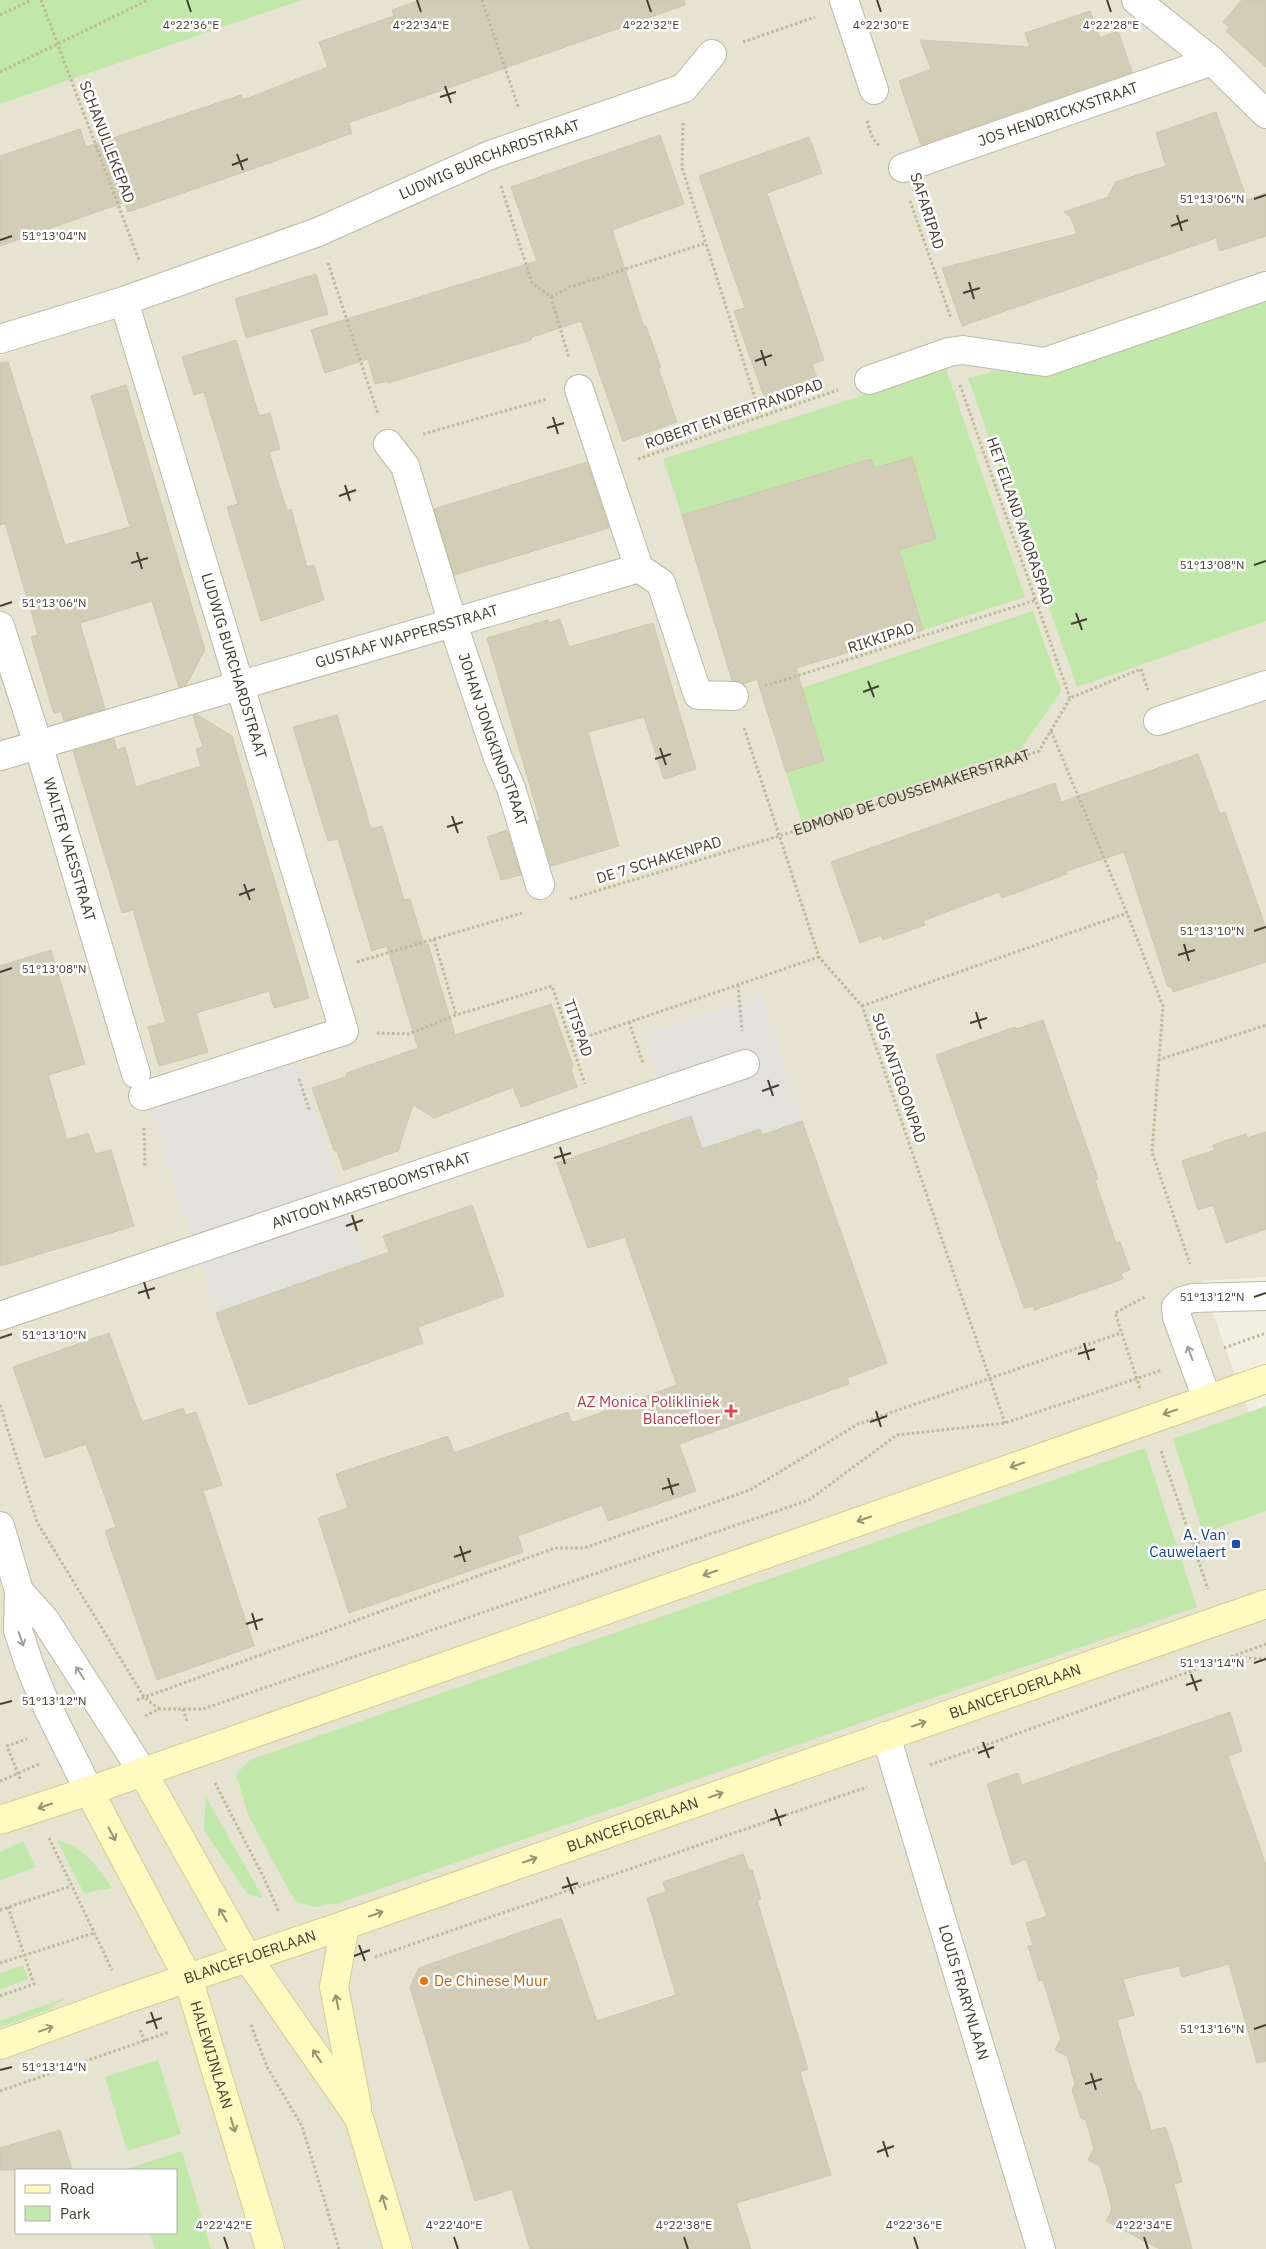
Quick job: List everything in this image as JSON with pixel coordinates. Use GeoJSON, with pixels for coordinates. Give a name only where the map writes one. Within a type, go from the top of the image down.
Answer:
{"type":"FeatureCollection","features":[{"type":"Feature","properties":{"kind":"main road"},"geometry":{"type":"LineString","coordinates":[[0,1820],[89,1791],[1266,1379]]}},
{"type":"Feature","properties":{"kind":"main road","name":"BLANCEFLOERLAAN"},"geometry":{"type":"LineString","coordinates":[[0,2046],[126,1999],[345,1925],[1266,1604]]}},
{"type":"Feature","properties":{"kind":"main road"},"geometry":{"type":"LineString","coordinates":[[142,1771],[247,1957],[359,2118]]}},
{"type":"Feature","properties":{"kind":"main road","name":"HALEWIJNLAAN"},"geometry":{"type":"LineString","coordinates":[[89,1791],[188,1978],[270,2249]]}},
{"type":"Feature","properties":{"kind":"main road"},"geometry":{"type":"LineString","coordinates":[[345,1925],[334,1987],[359,2118],[398,2249]]}},
{"type":"Feature","properties":{"kind":"street"},"geometry":{"type":"LineString","coordinates":[[1136,0],[1212,61],[1266,114]]}},
{"type":"Feature","properties":{"kind":"street"},"geometry":{"type":"LineString","coordinates":[[845,3],[874,90]]}},
{"type":"Feature","properties":{"kind":"street"},"geometry":{"type":"LineString","coordinates":[[684,88],[712,54]]}},
{"type":"Feature","properties":{"kind":"street","name":"JOS HENDRICKXSTRAAT"},"geometry":{"type":"LineString","coordinates":[[903,168],[1212,61]]}},
{"type":"Feature","properties":{"kind":"street","name":"LUDWIG BURCHARDSTRAAT"},"geometry":{"type":"LineString","coordinates":[[0,339],[124,301],[318,232],[490,155],[684,88]]}},
{"type":"Feature","properties":{"kind":"street"},"geometry":{"type":"LineString","coordinates":[[869,380],[956,351],[1046,362],[1266,286]]}},
{"type":"Feature","properties":{"kind":"street","name":"LUDWIG BURCHARDSTRAAT"},"geometry":{"type":"LineString","coordinates":[[124,301],[238,686],[344,1031]]}},
{"type":"Feature","properties":{"kind":"street"},"geometry":{"type":"LineString","coordinates":[[579,389],[639,568],[661,584],[698,695],[734,696]]}},
{"type":"Feature","properties":{"kind":"street","name":"JOHAN JONGKINDSTRAAT"},"geometry":{"type":"LineString","coordinates":[[388,444],[405,466],[453,624],[498,758],[511,788],[543,896]]}},
{"type":"Feature","properties":{"kind":"street","name":"GUSTAAF WAPPERSSTRAAT"},"geometry":{"type":"LineString","coordinates":[[0,756],[639,568]]}},
{"type":"Feature","properties":{"kind":"street","name":"WALTER VAESSTRAAT"},"geometry":{"type":"LineString","coordinates":[[0,626],[38,744],[140,1085],[344,1031]]}},
{"type":"Feature","properties":{"kind":"street"},"geometry":{"type":"LineString","coordinates":[[1158,721],[1266,685]]}},
{"type":"Feature","properties":{"kind":"street","name":"ANTOON MARSTBOOMSTRAAT"},"geometry":{"type":"LineString","coordinates":[[0,1316],[745,1064]]}},
{"type":"Feature","properties":{"kind":"street"},"geometry":{"type":"LineString","coordinates":[[1208,1399],[1177,1317],[1176,1307],[1182,1301],[1192,1298],[1266,1296]]}},
{"type":"Feature","properties":{"kind":"street"},"geometry":{"type":"LineString","coordinates":[[0,1526],[19,1591],[18,1630],[33,1672],[89,1791]]}},
{"type":"Feature","properties":{"kind":"street"},"geometry":{"type":"LineString","coordinates":[[19,1591],[45,1620],[142,1771]]}},
{"type":"Feature","properties":{"kind":"street","name":"LOUIS FRARYNLAAN"},"geometry":{"type":"LineString","coordinates":[[886,1736],[1040,2249]]}},
{"type":"Feature","properties":{"kind":"path"},"geometry":{"type":"LineString","coordinates":[[0,15],[31,0]]}},
{"type":"Feature","properties":{"kind":"path","name":"SCHANULLEKEPAD"},"geometry":{"type":"LineString","coordinates":[[41,0],[151,291]]}},
{"type":"Feature","properties":{"kind":"path"},"geometry":{"type":"LineString","coordinates":[[0,72],[148,0]]}},
{"type":"Feature","properties":{"kind":"path"},"geometry":{"type":"LineString","coordinates":[[482,0],[530,140]]}},
{"type":"Feature","properties":{"kind":"path"},"geometry":{"type":"LineString","coordinates":[[712,54],[845,3]]}},
{"type":"Feature","properties":{"kind":"path"},"geometry":{"type":"LineString","coordinates":[[684,88],[682,168],[761,416]]}},
{"type":"Feature","properties":{"kind":"path","name":"SAFARIPAD"},"geometry":{"type":"LineString","coordinates":[[874,90],[865,115],[872,137],[888,157],[903,168],[901,175],[956,351]]}},
{"type":"Feature","properties":{"kind":"path"},"geometry":{"type":"LineString","coordinates":[[318,232],[388,444],[579,389],[551,297],[532,283],[490,155]]}},
{"type":"Feature","properties":{"kind":"path"},"geometry":{"type":"LineString","coordinates":[[551,297],[570,287],[706,243]]}},
{"type":"Feature","properties":{"kind":"path","name":"HET EILAND AMORASPAD"},"geometry":{"type":"LineString","coordinates":[[956,351],[1036,600],[1070,698]]}},
{"type":"Feature","properties":{"kind":"path","name":"ROBERT EN BERTRANDPAD"},"geometry":{"type":"LineString","coordinates":[[607,469],[869,380]]}},
{"type":"Feature","properties":{"kind":"path","name":"RIKKIPAD"},"geometry":{"type":"LineString","coordinates":[[734,696],[1036,600]]}},
{"type":"Feature","properties":{"kind":"path"},"geometry":{"type":"LineString","coordinates":[[1070,698],[1141,669],[1158,721]]}},
{"type":"Feature","properties":{"kind":"path","name":"SUS ANTIGOONPAD"},"geometry":{"type":"LineString","coordinates":[[734,696],[818,957],[862,1006],[1004,1423]]}},
{"type":"Feature","properties":{"kind":"path","name":"EDMOND DE COUSSEMAKERSTRAAT"},"geometry":{"type":"LineString","coordinates":[[779,836],[1039,751],[1070,698]]}},
{"type":"Feature","properties":{"kind":"path"},"geometry":{"type":"LineString","coordinates":[[1051,731],[1127,913],[1163,1006],[1152,1152],[1192,1270]]}},
{"type":"Feature","properties":{"kind":"path","name":"DE 7 SCHAKENPAD"},"geometry":{"type":"LineString","coordinates":[[326,971],[434,939],[543,896],[779,836]]}},
{"type":"Feature","properties":{"kind":"path"},"geometry":{"type":"LineString","coordinates":[[862,1006],[1127,913]]}},
{"type":"Feature","properties":{"kind":"path"},"geometry":{"type":"LineString","coordinates":[[434,939],[456,1015]]}},
{"type":"Feature","properties":{"kind":"path"},"geometry":{"type":"LineString","coordinates":[[571,1042],[818,957]]}},
{"type":"Feature","properties":{"kind":"path"},"geometry":{"type":"LineString","coordinates":[[738,985],[745,1064]]}},
{"type":"Feature","properties":{"kind":"path","name":"TITSPAD"},"geometry":{"type":"LineString","coordinates":[[344,1031],[409,1034],[456,1015],[552,986],[596,1114]]}},
{"type":"Feature","properties":{"kind":"path"},"geometry":{"type":"LineString","coordinates":[[629,1022],[654,1095]]}},
{"type":"Feature","properties":{"kind":"path"},"geometry":{"type":"LineString","coordinates":[[1158,1060],[1266,1025]]}},
{"type":"Feature","properties":{"kind":"path"},"geometry":{"type":"LineString","coordinates":[[1149,1294],[1115,1313],[1232,1657]]}},
{"type":"Feature","properties":{"kind":"path"},"geometry":{"type":"LineString","coordinates":[[105,1711],[556,1548],[584,1548],[750,1490],[858,1424],[1121,1333]]}},
{"type":"Feature","properties":{"kind":"path"},"geometry":{"type":"LineString","coordinates":[[290,1943],[273,1896],[199,1751],[183,1710],[203,1709],[808,1500],[897,1435],[1004,1423],[1266,1333]]}},
{"type":"Feature","properties":{"kind":"path"},"geometry":{"type":"LineString","coordinates":[[0,1405],[37,1522],[144,1697],[159,1709]]}},
{"type":"Feature","properties":{"kind":"path"},"geometry":{"type":"LineString","coordinates":[[1193,1545],[1232,1532]]}},
{"type":"Feature","properties":{"kind":"path"},"geometry":{"type":"LineString","coordinates":[[406,1946],[898,1776],[1266,1644]]}},
{"type":"Feature","properties":{"kind":"path"},"geometry":{"type":"LineString","coordinates":[[1232,1657],[1266,1659]]}},
{"type":"Feature","properties":{"kind":"path"},"geometry":{"type":"LineString","coordinates":[[0,2091],[145,2041],[18,1774],[7,1746],[58,1728]]}},
{"type":"Feature","properties":{"kind":"path"},"geometry":{"type":"LineString","coordinates":[[0,1781],[18,1774]]}},
{"type":"Feature","properties":{"kind":"path"},"geometry":{"type":"LineString","coordinates":[[0,1910],[71,1886]]}},
{"type":"Feature","properties":{"kind":"path"},"geometry":{"type":"LineString","coordinates":[[0,1996],[34,1984],[8,1907]]}},
{"type":"Feature","properties":{"kind":"path"},"geometry":{"type":"LineString","coordinates":[[0,1963],[94,1933]]}},
{"type":"Feature","properties":{"kind":"path"},"geometry":{"type":"LineString","coordinates":[[250,2021],[267,2067],[302,2126],[340,2249]]}},
{"type":"Feature","properties":{"kind":"shaded area"},"geometry":{"type":"Polygon","coordinates":[[[302,0],[1266,0],[1266,1277],[1201,1281],[1266,1459],[1266,2249],[0,2249],[0,104],[302,0]]]}},
{"type":"Feature","properties":{"kind":"shaded area"},"geometry":{"type":"Polygon","coordinates":[[[762,994],[802,1122],[762,1136],[759,1129],[703,1150],[691,1117],[673,1123],[643,1034],[762,994]]]}},
{"type":"Feature","properties":{"kind":"shaded area"},"geometry":{"type":"Polygon","coordinates":[[[298,1059],[364,1261],[217,1312],[150,1110],[298,1059]]]}},
{"type":"Feature","properties":{"kind":"green space"},"geometry":{"type":"Polygon","coordinates":[[[0,0],[302,0],[0,104],[0,0]]]}},
{"type":"Feature","properties":{"kind":"green space"},"geometry":{"type":"Polygon","coordinates":[[[1266,295],[1266,621],[1077,687],[968,378],[999,370],[1041,373],[1266,295]]]}},
{"type":"Feature","properties":{"kind":"green space"},"geometry":{"type":"Polygon","coordinates":[[[946,369],[1025,597],[923,630],[898,550],[936,539],[911,457],[874,468],[871,459],[682,515],[663,459],[946,369]]]}},
{"type":"Feature","properties":{"kind":"green space"},"geometry":{"type":"Polygon","coordinates":[[[1033,611],[1061,691],[1021,749],[801,821],[786,772],[823,761],[802,688],[1033,611]]]}},
{"type":"Feature","properties":{"kind":"green space"},"geometry":{"type":"Polygon","coordinates":[[[1266,1406],[1266,1511],[1203,1533],[1173,1439],[1266,1406]]]}},
{"type":"Feature","properties":{"kind":"green space"},"geometry":{"type":"Polygon","coordinates":[[[1145,1448],[1197,1607],[339,1903],[314,1907],[295,1901],[249,1817],[236,1774],[250,1760],[1145,1448]]]}},
{"type":"Feature","properties":{"kind":"green space"},"geometry":{"type":"Polygon","coordinates":[[[206,1797],[263,1898],[248,1894],[204,1831],[206,1797]]]}},
{"type":"Feature","properties":{"kind":"green space"},"geometry":{"type":"Polygon","coordinates":[[[57,1840],[75,1847],[89,1858],[112,1888],[84,1893],[57,1840]]]}},
{"type":"Feature","properties":{"kind":"green space"},"geometry":{"type":"Polygon","coordinates":[[[23,1841],[36,1867],[0,1880],[0,1852],[23,1841]]]}},
{"type":"Feature","properties":{"kind":"green space"},"geometry":{"type":"Polygon","coordinates":[[[23,1965],[28,1979],[0,1989],[0,1973],[23,1965]]]}},
{"type":"Feature","properties":{"kind":"green space"},"geometry":{"type":"Polygon","coordinates":[[[68,1997],[48,2010],[0,2027],[0,2021],[68,1997]]]}},
{"type":"Feature","properties":{"kind":"green space"},"geometry":{"type":"Polygon","coordinates":[[[158,2060],[181,2134],[127,2151],[105,2077],[158,2060]]]}},
{"type":"Feature","properties":{"kind":"green space"},"geometry":{"type":"Polygon","coordinates":[[[182,2151],[211,2249],[155,2249],[150,2234],[178,2234],[178,2169],[130,2168],[182,2151]]]}},
{"type":"Feature","properties":{"kind":"building"},"geometry":{"type":"Polygon","coordinates":[[[421,0],[684,0],[685,5],[348,123],[352,133],[278,160],[128,212],[125,202],[0,246],[0,156],[80,129],[86,147],[241,95],[243,100],[328,67],[319,42],[394,16],[392,10],[421,0]]]}},
{"type":"Feature","properties":{"kind":"building"},"geometry":{"type":"Polygon","coordinates":[[[1242,0],[1266,0],[1266,67],[1226,31],[1229,27],[1223,22],[1242,0]]]}},
{"type":"Feature","properties":{"kind":"building"},"geometry":{"type":"Polygon","coordinates":[[[1090,11],[1100,38],[1118,31],[1132,72],[921,145],[899,81],[931,69],[920,40],[1030,47],[1025,33],[1090,11]]]}},
{"type":"Feature","properties":{"kind":"building"},"geometry":{"type":"Polygon","coordinates":[[[1216,112],[1247,200],[1266,193],[1266,236],[1220,251],[1216,238],[962,326],[942,268],[1077,234],[1070,216],[1064,212],[1108,197],[1115,182],[1166,166],[1156,133],[1216,112]]]}},
{"type":"Feature","properties":{"kind":"building"},"geometry":{"type":"Polygon","coordinates":[[[660,135],[684,204],[612,230],[644,327],[646,326],[661,368],[658,368],[677,422],[623,441],[581,321],[532,337],[531,340],[388,383],[388,381],[375,384],[368,359],[325,373],[311,330],[537,261],[511,187],[660,135]]]}},
{"type":"Feature","properties":{"kind":"building"},"geometry":{"type":"Polygon","coordinates":[[[809,137],[822,173],[767,193],[824,360],[812,364],[821,389],[768,408],[734,311],[745,308],[699,176],[809,137]]]}},
{"type":"Feature","properties":{"kind":"building"},"geometry":{"type":"Polygon","coordinates":[[[316,274],[328,314],[246,338],[235,299],[316,274]]]}},
{"type":"Feature","properties":{"kind":"building"},"geometry":{"type":"Polygon","coordinates":[[[236,340],[259,416],[270,413],[280,449],[269,452],[287,511],[291,509],[307,567],[314,565],[324,600],[261,621],[227,507],[238,504],[204,392],[194,395],[182,357],[236,340]]]}},
{"type":"Feature","properties":{"kind":"building"},"geometry":{"type":"Polygon","coordinates":[[[8,362],[65,545],[130,527],[91,396],[126,385],[205,650],[186,685],[179,687],[152,601],[80,623],[105,709],[64,721],[61,711],[54,714],[31,637],[38,635],[5,523],[0,525],[0,363],[8,362]]]}},
{"type":"Feature","properties":{"kind":"building"},"geometry":{"type":"Polygon","coordinates":[[[912,457],[936,539],[899,550],[923,630],[796,668],[824,761],[786,772],[757,679],[743,684],[732,680],[682,515],[871,459],[874,468],[912,457]]]}},
{"type":"Feature","properties":{"kind":"building"},"geometry":{"type":"Polygon","coordinates":[[[587,462],[609,528],[454,575],[434,509],[587,462]]]}},
{"type":"Feature","properties":{"kind":"building"},"geometry":{"type":"Polygon","coordinates":[[[560,619],[569,647],[653,623],[696,769],[664,779],[644,717],[588,732],[619,846],[551,866],[537,821],[540,820],[487,638],[548,620],[549,623],[560,619]]]}},
{"type":"Feature","properties":{"kind":"building"},"geometry":{"type":"Polygon","coordinates":[[[196,714],[232,736],[309,998],[274,1008],[269,991],[196,1013],[208,1052],[159,1066],[148,1027],[166,1022],[133,910],[122,913],[73,751],[114,739],[117,750],[125,747],[136,787],[201,766],[196,749],[203,747],[193,716],[196,714]]]}},
{"type":"Feature","properties":{"kind":"building"},"geometry":{"type":"Polygon","coordinates":[[[337,715],[371,829],[382,826],[404,900],[410,899],[424,945],[428,944],[455,1035],[551,1004],[573,1066],[571,1070],[577,1087],[521,1107],[513,1087],[434,1118],[413,1105],[398,1151],[344,1170],[337,1152],[334,1150],[312,1088],[346,1077],[347,1073],[418,1048],[387,946],[372,951],[338,839],[328,841],[293,727],[337,715]]]}},
{"type":"Feature","properties":{"kind":"building"},"geometry":{"type":"Polygon","coordinates":[[[1198,754],[1220,814],[1225,812],[1266,928],[1266,962],[1173,992],[1171,986],[1168,987],[1124,852],[1066,871],[1067,874],[1002,898],[999,892],[923,921],[925,925],[883,940],[881,935],[860,943],[831,862],[1055,783],[1061,802],[1198,754]]]}},
{"type":"Feature","properties":{"kind":"building"},"geometry":{"type":"Polygon","coordinates":[[[507,830],[521,875],[501,880],[487,837],[507,830]]]}},
{"type":"Feature","properties":{"kind":"building"},"geometry":{"type":"Polygon","coordinates":[[[51,950],[85,1064],[48,1075],[67,1140],[88,1133],[95,1154],[111,1150],[134,1226],[0,1266],[0,966],[51,950]]]}},
{"type":"Feature","properties":{"kind":"building"},"geometry":{"type":"Polygon","coordinates":[[[1043,1020],[1098,1179],[1095,1180],[1116,1243],[1120,1242],[1130,1270],[1121,1273],[1123,1279],[1034,1310],[1033,1306],[1024,1308],[936,1055],[1015,1027],[1016,1029],[1043,1020]]]}},
{"type":"Feature","properties":{"kind":"building"},"geometry":{"type":"Polygon","coordinates":[[[691,1116],[702,1149],[760,1129],[762,1135],[802,1121],[887,1363],[847,1378],[849,1384],[679,1444],[696,1491],[608,1521],[602,1505],[518,1536],[523,1552],[349,1613],[318,1518],[348,1508],[336,1474],[448,1436],[454,1453],[568,1412],[571,1421],[575,1422],[677,1385],[625,1237],[588,1248],[557,1163],[691,1116]]]}},
{"type":"Feature","properties":{"kind":"building"},"geometry":{"type":"Polygon","coordinates":[[[1266,1132],[1266,1229],[1226,1243],[1213,1205],[1198,1210],[1182,1161],[1215,1150],[1213,1145],[1246,1134],[1247,1138],[1266,1132]]]}},
{"type":"Feature","properties":{"kind":"building"},"geometry":{"type":"Polygon","coordinates":[[[472,1205],[504,1296],[418,1327],[423,1343],[249,1405],[216,1313],[389,1252],[383,1236],[472,1205]]]}},
{"type":"Feature","properties":{"kind":"building"},"geometry":{"type":"Polygon","coordinates":[[[109,1333],[142,1422],[183,1408],[186,1415],[196,1412],[222,1485],[203,1491],[254,1646],[157,1680],[105,1531],[116,1527],[86,1444],[45,1458],[13,1367],[109,1333]]]}},
{"type":"Feature","properties":{"kind":"building"},"geometry":{"type":"Polygon","coordinates":[[[1230,1712],[1242,1751],[1228,1756],[1266,1865],[1266,2061],[1257,2063],[1229,1964],[1182,1977],[1179,1966],[1123,1979],[1134,2015],[1117,2020],[1151,2131],[1165,2127],[1172,2146],[1182,2182],[1174,2184],[1192,2249],[1160,2249],[1106,2221],[1112,2210],[1107,2189],[1100,2166],[1088,2160],[1094,2149],[1086,2120],[1081,2118],[1072,2090],[1075,2084],[1067,2056],[1055,2050],[1061,2039],[1043,1980],[1039,1981],[1028,1946],[1033,1945],[1026,1923],[1047,1916],[1026,1859],[1012,1865],[987,1784],[1018,1773],[1022,1785],[1230,1712]]]}},
{"type":"Feature","properties":{"kind":"building"},"geometry":{"type":"Polygon","coordinates":[[[743,1854],[749,1870],[752,1870],[761,1899],[757,1900],[808,2069],[800,2072],[831,2175],[736,2203],[751,2249],[530,2249],[512,2189],[475,2201],[410,1987],[419,1968],[561,1918],[597,2021],[676,1995],[647,1898],[666,1892],[663,1882],[743,1854]]]}},
{"type":"Feature","properties":{"kind":"building"},"geometry":{"type":"Polygon","coordinates":[[[60,2130],[72,2169],[0,2170],[0,2148],[60,2130]]]}},
{"type":"Feature","properties":{"kind":"place","name":"AZ Monica Polikliniek Blancefloer"},"geometry":{"type":"Point","coordinates":[731,1411]}},
{"type":"Feature","properties":{"kind":"place","name":"A. Van Cauwelaert"},"geometry":{"type":"Point","coordinates":[1236,1544]}},
{"type":"Feature","properties":{"kind":"place","name":"De Chinese Muur"},"geometry":{"type":"Point","coordinates":[424,1981]}}]}
